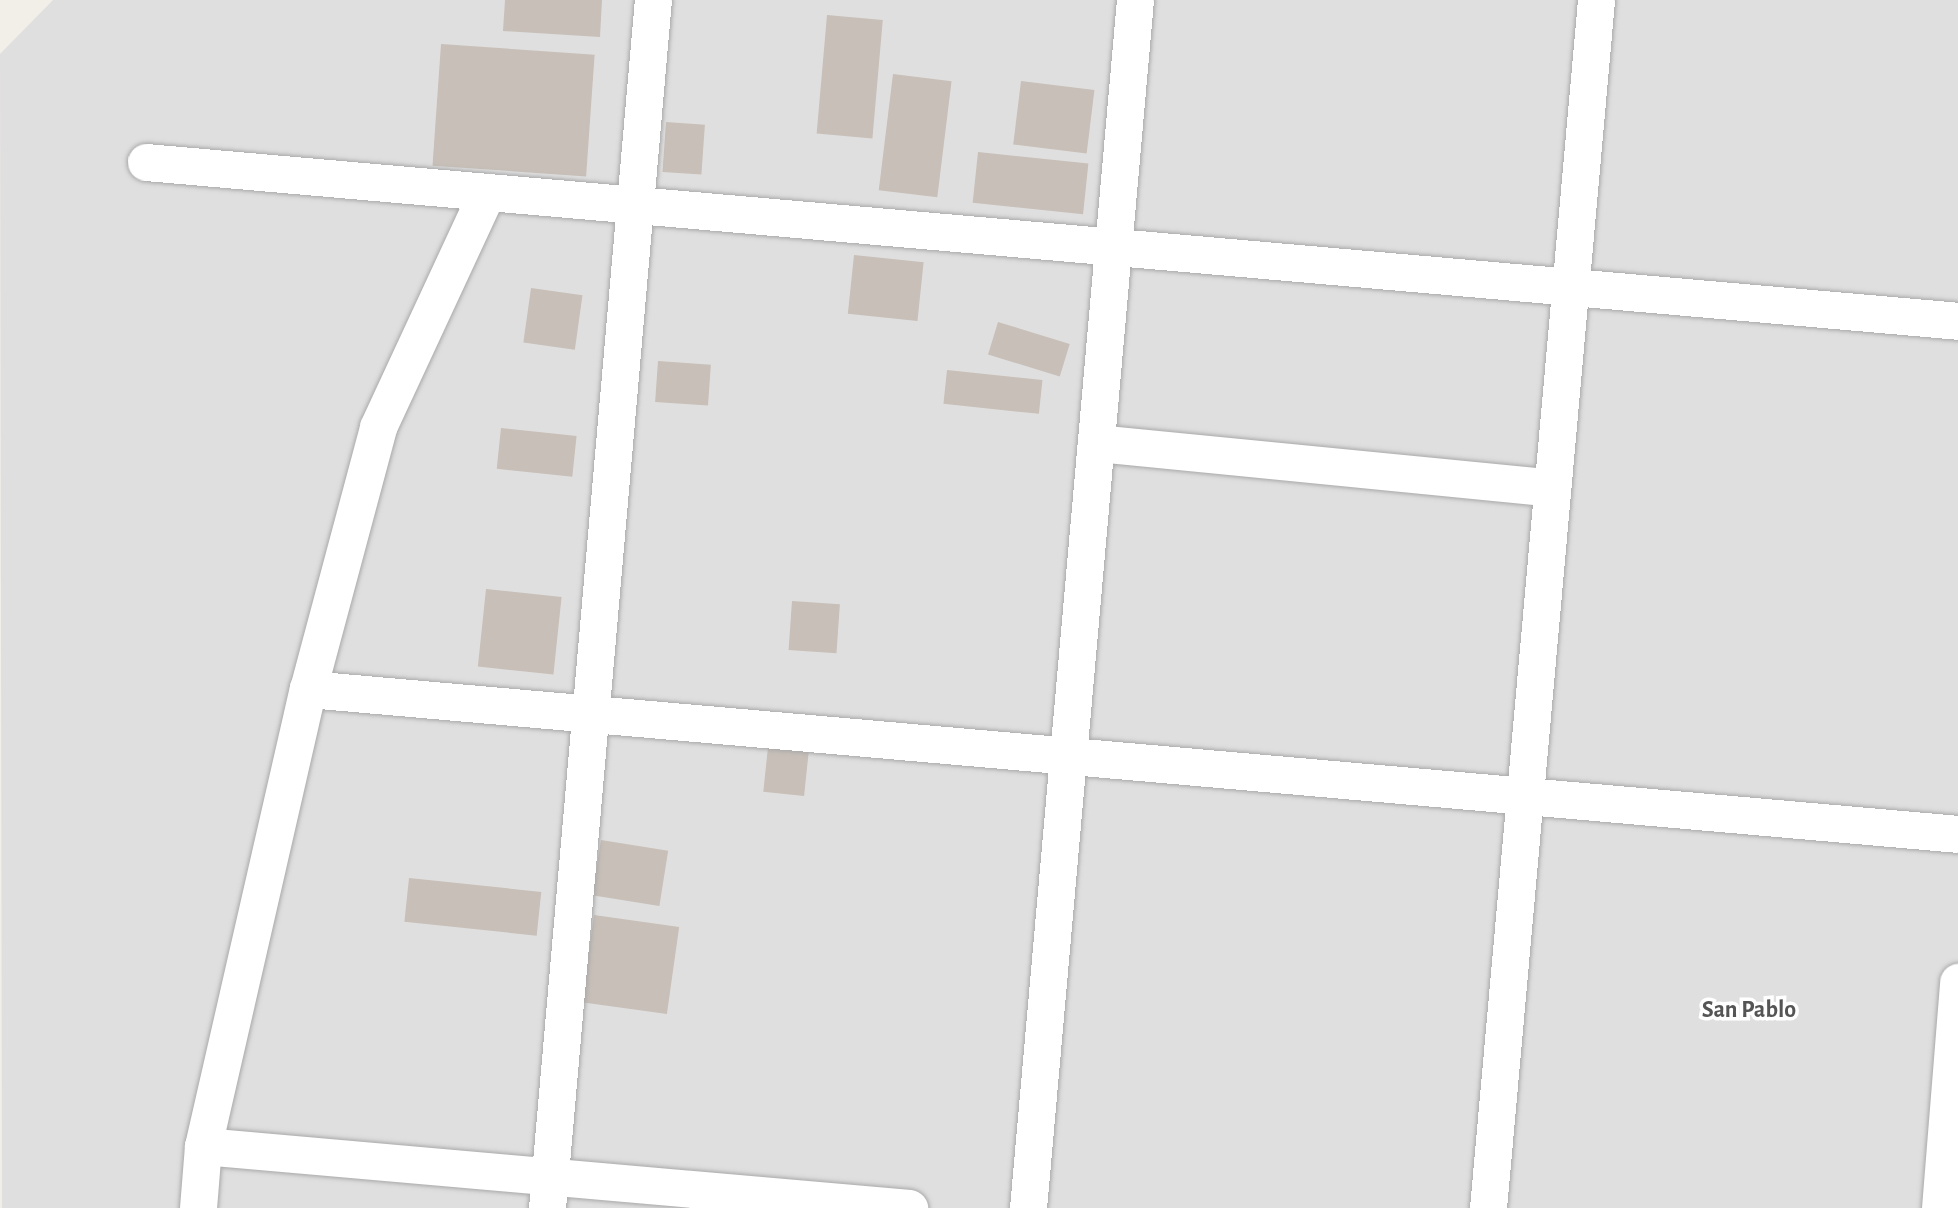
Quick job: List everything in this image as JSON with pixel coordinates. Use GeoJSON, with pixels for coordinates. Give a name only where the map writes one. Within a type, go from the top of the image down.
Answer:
{"type":"FeatureCollection","features":[{"type":"Feature","properties":{"kind":"street"},"geometry":{"type":"LineString","coordinates":[[548,1192],[653,0]]}},
{"type":"Feature","properties":{"kind":"street"},"geometry":{"type":"LineString","coordinates":[[1028,1208],[1135,0]]}},
{"type":"Feature","properties":{"kind":"street"},"geometry":{"type":"LineString","coordinates":[[1488,1208],[1527,796],[1568,287],[1596,0]]}},
{"type":"Feature","properties":{"kind":"street"},"geometry":{"type":"LineString","coordinates":[[146,162],[1958,321]]}},
{"type":"Feature","properties":{"kind":"street"},"geometry":{"type":"LineString","coordinates":[[198,1208],[203,1146],[308,690],[378,426],[487,192]]}},
{"type":"Feature","properties":{"kind":"street"},"geometry":{"type":"LineString","coordinates":[[1096,443],[1552,488]]}},
{"type":"Feature","properties":{"kind":"street"},"geometry":{"type":"LineString","coordinates":[[308,690],[1958,834]]}},
{"type":"Feature","properties":{"kind":"street"},"geometry":{"type":"LineString","coordinates":[[1940,1208],[1958,982]]}},
{"type":"Feature","properties":{"kind":"street"},"geometry":{"type":"LineString","coordinates":[[203,1146],[548,1192],[909,1208]]}},
{"type":"Feature","properties":{"kind":"shaded area"},"geometry":{"type":"Polygon","coordinates":[[[53,0],[1958,0],[1958,1208],[2,1208],[0,54],[53,0]]]}},
{"type":"Feature","properties":{"kind":"building"},"geometry":{"type":"Polygon","coordinates":[[[505,0],[602,0],[600,37],[503,31],[505,0]]]}},
{"type":"Feature","properties":{"kind":"building"},"geometry":{"type":"Polygon","coordinates":[[[827,15],[883,20],[872,138],[817,134],[827,15]]]}},
{"type":"Feature","properties":{"kind":"building"},"geometry":{"type":"Polygon","coordinates":[[[441,44],[595,55],[586,176],[432,166],[441,44]]]}},
{"type":"Feature","properties":{"kind":"building"},"geometry":{"type":"Polygon","coordinates":[[[893,74],[952,81],[937,197],[879,190],[893,74]]]}},
{"type":"Feature","properties":{"kind":"building"},"geometry":{"type":"Polygon","coordinates":[[[1021,81],[1094,90],[1087,154],[1013,145],[1021,81]]]}},
{"type":"Feature","properties":{"kind":"building"},"geometry":{"type":"Polygon","coordinates":[[[666,122],[705,125],[701,175],[663,172],[666,122]]]}},
{"type":"Feature","properties":{"kind":"building"},"geometry":{"type":"Polygon","coordinates":[[[978,152],[1088,164],[1083,214],[973,203],[978,152]]]}},
{"type":"Feature","properties":{"kind":"building"},"geometry":{"type":"Polygon","coordinates":[[[854,255],[924,262],[917,321],[848,314],[854,255]]]}},
{"type":"Feature","properties":{"kind":"building"},"geometry":{"type":"Polygon","coordinates":[[[531,288],[582,295],[575,350],[523,342],[531,288]]]}},
{"type":"Feature","properties":{"kind":"building"},"geometry":{"type":"Polygon","coordinates":[[[998,322],[1070,344],[1060,376],[988,355],[998,322]]]}},
{"type":"Feature","properties":{"kind":"building"},"geometry":{"type":"Polygon","coordinates":[[[658,361],[711,365],[708,406],[655,402],[658,361]]]}},
{"type":"Feature","properties":{"kind":"building"},"geometry":{"type":"Polygon","coordinates":[[[947,370],[1042,380],[1039,414],[943,404],[947,370]]]}},
{"type":"Feature","properties":{"kind":"building"},"geometry":{"type":"Polygon","coordinates":[[[501,428],[577,436],[572,477],[497,469],[501,428]]]}},
{"type":"Feature","properties":{"kind":"building"},"geometry":{"type":"Polygon","coordinates":[[[486,589],[562,597],[553,675],[478,667],[486,589]]]}},
{"type":"Feature","properties":{"kind":"building"},"geometry":{"type":"Polygon","coordinates":[[[792,601],[840,604],[836,653],[789,650],[792,601]]]}},
{"type":"Feature","properties":{"kind":"building"},"geometry":{"type":"Polygon","coordinates":[[[768,747],[809,751],[804,796],[763,792],[768,747]]]}},
{"type":"Feature","properties":{"kind":"building"},"geometry":{"type":"Polygon","coordinates":[[[601,840],[668,851],[659,906],[592,895],[601,840]]]}},
{"type":"Feature","properties":{"kind":"building"},"geometry":{"type":"Polygon","coordinates":[[[409,878],[541,892],[537,936],[404,922],[409,878]]]}},
{"type":"Feature","properties":{"kind":"building"},"geometry":{"type":"Polygon","coordinates":[[[594,915],[679,927],[667,1014],[582,1002],[594,915]]]}},
{"type":"Feature","properties":{"kind":"district","name":"San Pablo"},"geometry":{"type":"Point","coordinates":[1749,1011]}}]}
